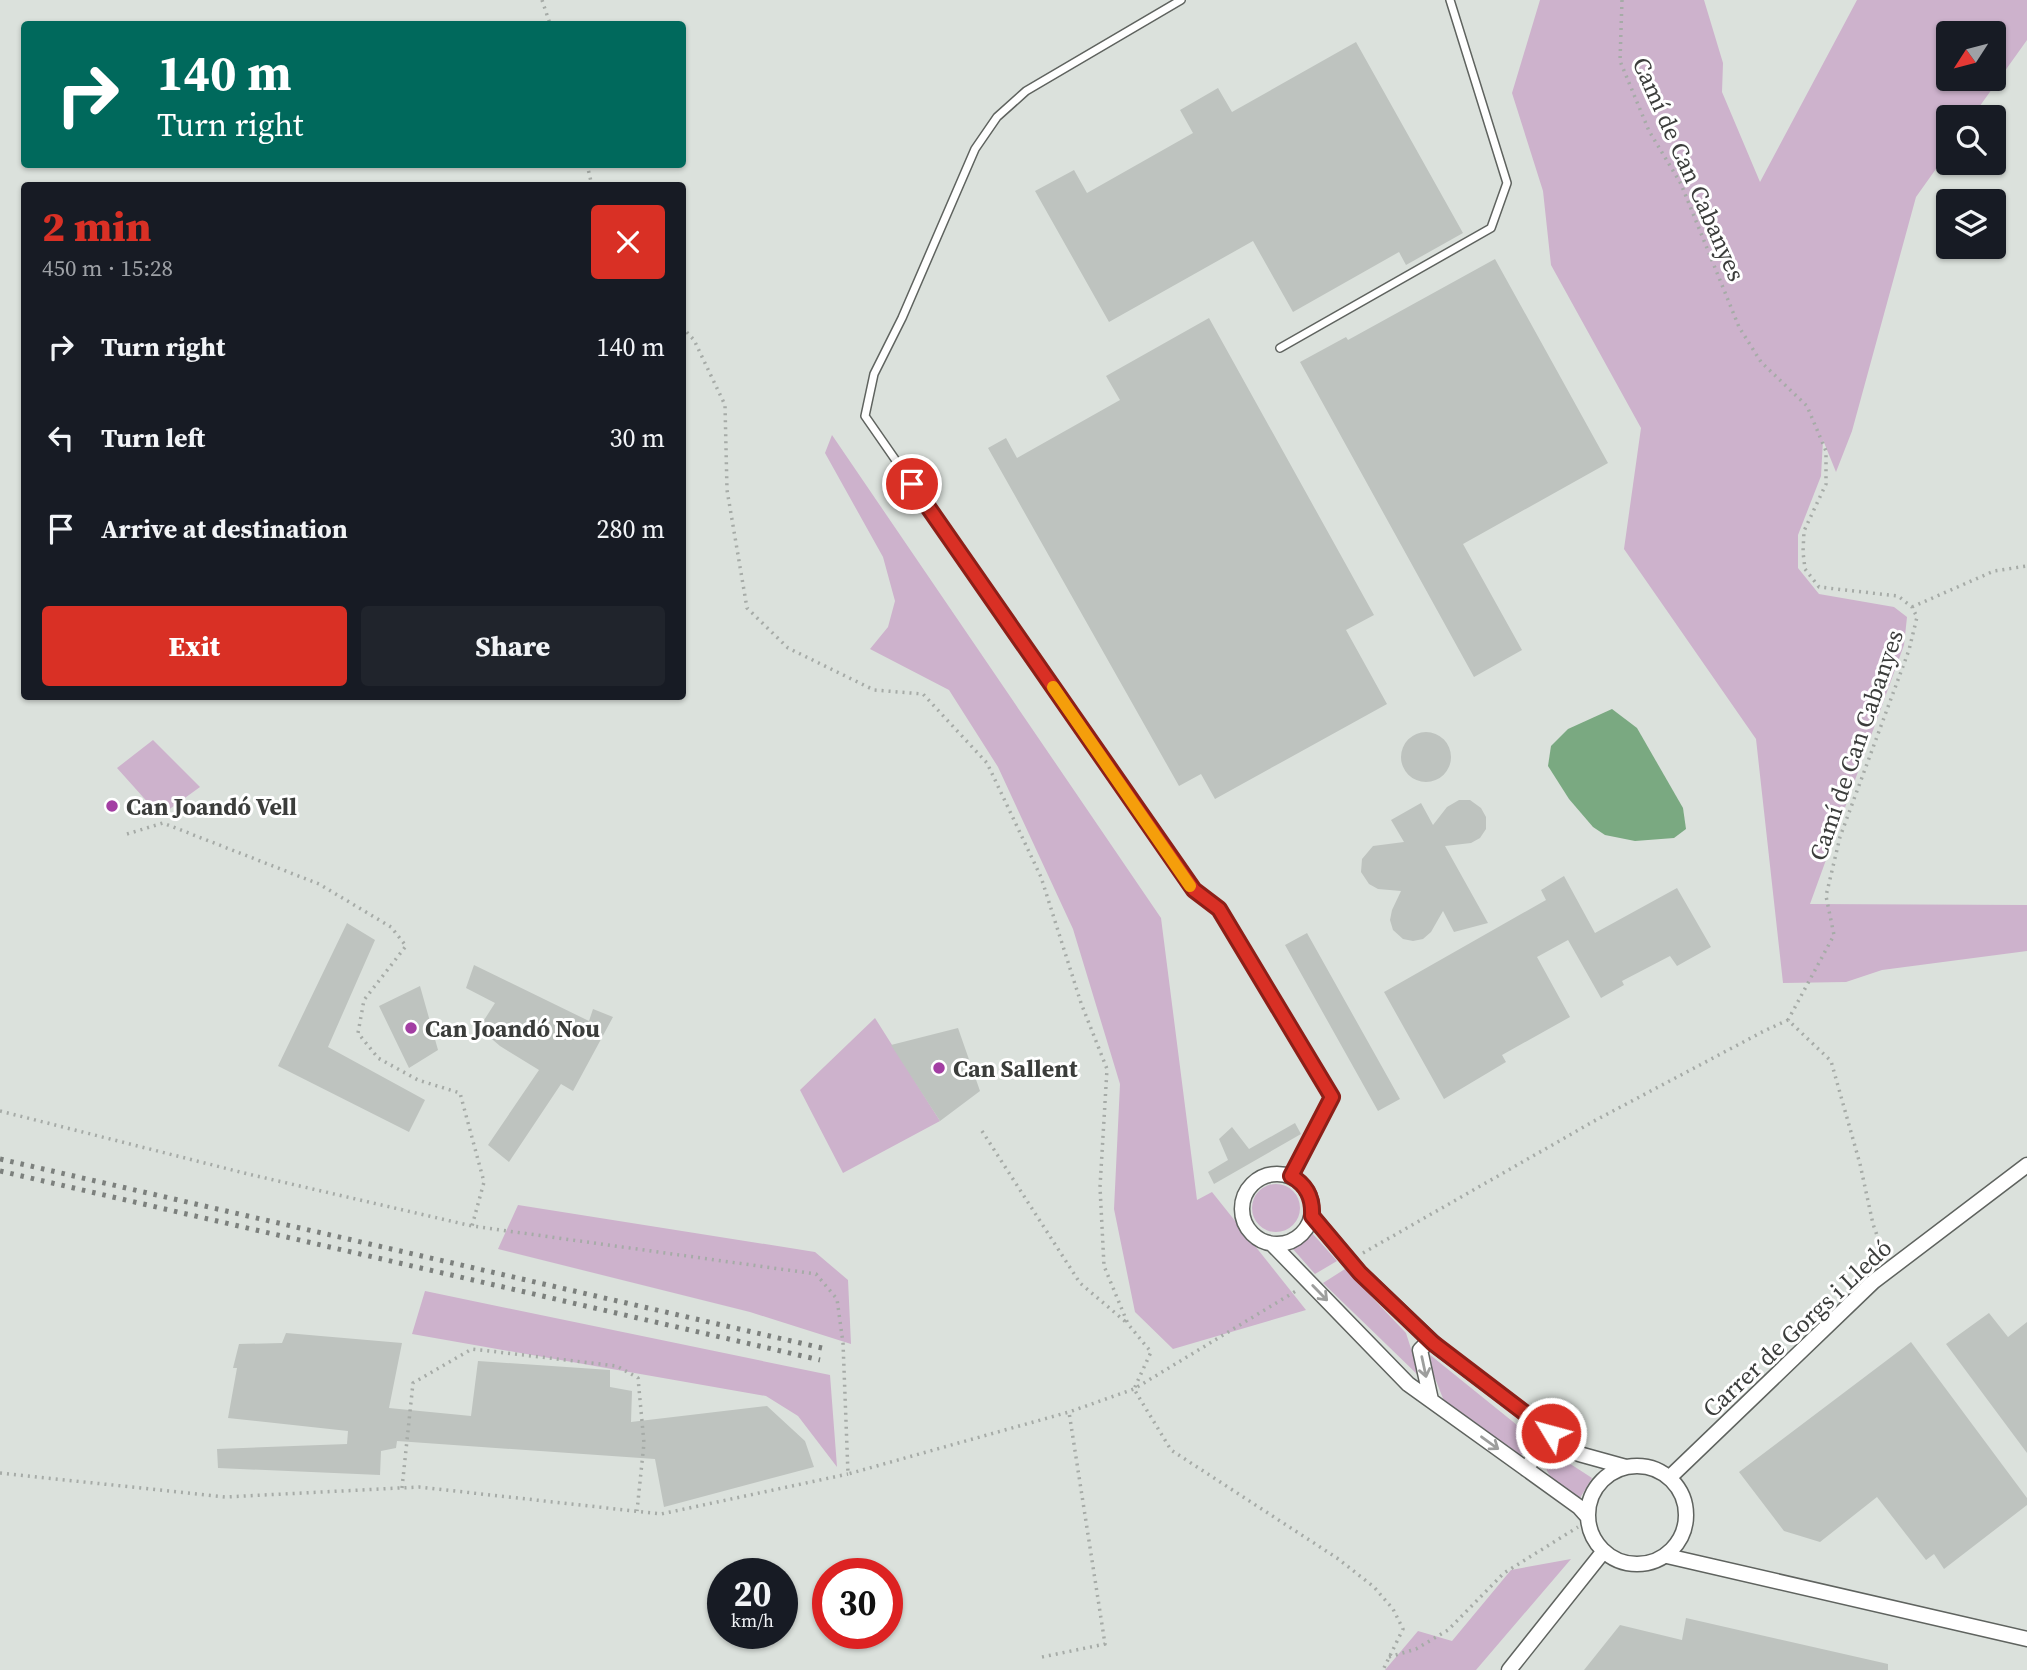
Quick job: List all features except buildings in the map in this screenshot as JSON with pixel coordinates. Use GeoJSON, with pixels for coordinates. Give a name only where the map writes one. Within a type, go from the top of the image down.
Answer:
{"type":"FeatureCollection","features":[{"type":"Feature","properties":{"kind":"street","name":"Carrer de Gorgs i Lledó"},"geometry":{"type":"LineString","coordinates":[[1669,1478],[1873,1282],[2027,1166]]}},
{"type":"Feature","properties":{"kind":"street"},"geometry":{"type":"LineString","coordinates":[[1270,1174],[1291,1176],[1300,1181],[1308,1191],[1313,1204],[1312,1216],[1309,1226],[1301,1236],[1285,1244],[1273,1244],[1256,1237],[1244,1223],[1243,1197],[1258,1178],[1270,1174]]}},
{"type":"Feature","properties":{"kind":"street"},"geometry":{"type":"LineString","coordinates":[[1312,1216],[1349,1261],[1433,1343],[1579,1454],[1626,1467]]}},
{"type":"Feature","properties":{"kind":"street"},"geometry":{"type":"LineString","coordinates":[[1273,1244],[1408,1384],[1579,1507],[1587,1518]]}},
{"type":"Feature","properties":{"kind":"street"},"geometry":{"type":"LineString","coordinates":[[1431,1400],[1420,1350],[1427,1343],[1433,1343]]}},
{"type":"Feature","properties":{"kind":"street"},"geometry":{"type":"LineString","coordinates":[[1526,1469],[1551,1433]]}},
{"type":"Feature","properties":{"kind":"street"},"geometry":{"type":"LineString","coordinates":[[1626,1467],[1655,1469],[1669,1478],[1681,1493],[1686,1508],[1680,1541],[1667,1556],[1634,1566],[1619,1562],[1603,1552],[1590,1534],[1587,1518],[1590,1498],[1597,1485],[1610,1473],[1626,1467]]}},
{"type":"Feature","properties":{"kind":"street"},"geometry":{"type":"LineString","coordinates":[[1509,1670],[1603,1552]]}},
{"type":"Feature","properties":{"kind":"street"},"geometry":{"type":"LineString","coordinates":[[1667,1556],[2027,1639]]}},
{"type":"Feature","properties":{"kind":"lane"},"geometry":{"type":"LineString","coordinates":[[1181,0],[1026,91],[997,117],[975,149],[902,318],[874,374],[866,416],[1194,890],[1219,909],[1332,1097],[1291,1176]]}},
{"type":"Feature","properties":{"kind":"lane"},"geometry":{"type":"LineString","coordinates":[[1280,348],[1491,228],[1507,183],[1450,0]]}},
{"type":"Feature","properties":{"kind":"path"},"geometry":{"type":"LineString","coordinates":[[542,0],[549,21]]}},
{"type":"Feature","properties":{"kind":"path","name":"Camí de Can Cabanyes"},"geometry":{"type":"LineString","coordinates":[[1622,0],[1620,61],[1650,131],[1681,184],[1739,327],[1761,362],[1807,407],[1826,452],[1826,484],[1804,531],[1805,569],[1819,587],[1898,596],[1912,607],[1917,617],[1909,650],[1840,837],[1826,896],[1834,935],[1788,1020]]}},
{"type":"Feature","properties":{"kind":"path"},"geometry":{"type":"LineString","coordinates":[[686,331],[694,340],[725,405],[727,490],[747,608],[788,648],[849,678],[874,690],[923,694],[988,763],[1041,877],[1081,1003],[1107,1069],[1100,1187],[1104,1266],[1128,1324]]}},
{"type":"Feature","properties":{"kind":"path"},"geometry":{"type":"LineString","coordinates":[[1912,607],[1994,571],[2027,566]]}},
{"type":"Feature","properties":{"kind":"path"},"geometry":{"type":"LineString","coordinates":[[127,834],[163,823],[319,884],[391,927],[406,946],[364,1000],[358,1034],[378,1058],[418,1080],[460,1093],[484,1182],[472,1226]]}},
{"type":"Feature","properties":{"kind":"path"},"geometry":{"type":"LineString","coordinates":[[1349,1261],[1596,1120],[1788,1020],[1831,1061],[1860,1164],[1873,1224],[1889,1270]]}},
{"type":"Feature","properties":{"kind":"path"},"geometry":{"type":"LineString","coordinates":[[0,1111],[248,1174],[472,1226],[816,1275],[837,1299],[843,1343],[848,1474]]}},
{"type":"Feature","properties":{"kind":"path"},"geometry":{"type":"LineString","coordinates":[[982,1130],[1080,1283],[1128,1324],[1151,1352],[1134,1389]]}},
{"type":"Feature","properties":{"kind":"path"},"geometry":{"type":"LineString","coordinates":[[0,1473],[225,1497],[419,1487],[661,1514],[848,1474],[1069,1412],[1134,1389],[1310,1282]]}},
{"type":"Feature","properties":{"kind":"path"},"geometry":{"type":"LineString","coordinates":[[402,1488],[413,1383],[472,1349],[617,1366],[638,1378],[644,1443],[637,1511]]}},
{"type":"Feature","properties":{"kind":"path"},"geometry":{"type":"LineString","coordinates":[[1134,1389],[1171,1450],[1337,1558],[1374,1587],[1394,1609],[1403,1629],[1383,1670]]}},
{"type":"Feature","properties":{"kind":"path"},"geometry":{"type":"LineString","coordinates":[[1042,1657],[1105,1644],[1069,1412]]}},
{"type":"Feature","properties":{"kind":"path"},"geometry":{"type":"LineString","coordinates":[[1389,1657],[1416,1649],[1448,1630],[1504,1573],[1587,1518]]}},
{"type":"Feature","properties":{"kind":"shaded area"},"geometry":{"type":"Polygon","coordinates":[[[1540,0],[1704,0],[1723,63],[1722,92],[1760,182],[1857,0],[2027,0],[2027,40],[2006,69],[2006,21],[1936,21],[1936,91],[1991,91],[1981,105],[1936,105],[1936,169],[1916,197],[1852,431],[1836,472],[1823,440],[1821,476],[1798,535],[1798,568],[1819,594],[1894,607],[1907,617],[1904,645],[1810,904],[2027,905],[2027,951],[1882,970],[1846,982],[1783,983],[1756,739],[1624,549],[1641,428],[1551,265],[1543,191],[1512,93],[1540,0]]]}},
{"type":"Feature","properties":{"kind":"shaded area"},"geometry":{"type":"Polygon","coordinates":[[[832,435],[1161,918],[1197,1200],[1212,1192],[1306,1310],[1173,1349],[1135,1312],[1114,1209],[1120,1084],[1073,929],[998,767],[949,690],[870,649],[888,627],[895,601],[883,557],[825,453],[832,435]]]}},
{"type":"Feature","properties":{"kind":"shaded area"},"geometry":{"type":"Polygon","coordinates":[[[1612,709],[1637,728],[1683,808],[1686,829],[1674,838],[1635,841],[1605,835],[1593,827],[1569,799],[1548,766],[1551,746],[1568,729],[1612,709]]]}},
{"type":"Feature","properties":{"kind":"shaded area"},"geometry":{"type":"Polygon","coordinates":[[[153,740],[200,787],[160,816],[117,768],[153,740]]]}},
{"type":"Feature","properties":{"kind":"shaded area"},"geometry":{"type":"Polygon","coordinates":[[[875,1018],[940,1121],[843,1173],[800,1090],[875,1018]]]}},
{"type":"Feature","properties":{"kind":"shaded area"},"geometry":{"type":"Polygon","coordinates":[[[1276,1184],[1293,1191],[1300,1208],[1293,1225],[1276,1232],[1259,1225],[1252,1208],[1259,1191],[1276,1184]]]}},
{"type":"Feature","properties":{"kind":"shaded area"},"geometry":{"type":"Polygon","coordinates":[[[518,1205],[815,1252],[848,1280],[851,1344],[750,1312],[498,1249],[518,1205]]]}},
{"type":"Feature","properties":{"kind":"shaded area"},"geometry":{"type":"Polygon","coordinates":[[[1312,1233],[1337,1261],[1315,1274],[1292,1248],[1312,1233]]]}},
{"type":"Feature","properties":{"kind":"shaded area"},"geometry":{"type":"Polygon","coordinates":[[[1345,1269],[1406,1333],[1420,1377],[1323,1283],[1345,1269]]]}},
{"type":"Feature","properties":{"kind":"shaded area"},"geometry":{"type":"Polygon","coordinates":[[[425,1291],[830,1375],[837,1467],[798,1416],[766,1396],[412,1334],[425,1291]]]}},
{"type":"Feature","properties":{"kind":"shaded area"},"geometry":{"type":"Polygon","coordinates":[[[1429,1354],[1533,1438],[1520,1457],[1444,1401],[1427,1358],[1429,1354]]]}},
{"type":"Feature","properties":{"kind":"shaded area"},"geometry":{"type":"Polygon","coordinates":[[[1555,1454],[1592,1478],[1580,1498],[1559,1484],[1548,1472],[1548,1460],[1555,1454]]]}},
{"type":"Feature","properties":{"kind":"shaded area"},"geometry":{"type":"Polygon","coordinates":[[[1571,1559],[1476,1670],[1385,1670],[1418,1631],[1452,1641],[1511,1570],[1571,1559]]]}},
{"type":"Feature","properties":{"kind":"railway"},"geometry":{"type":"LineString","coordinates":[[0,1159],[822,1348]]}},
{"type":"Feature","properties":{"kind":"railway"},"geometry":{"type":"LineString","coordinates":[[0,1171],[820,1360]]}},
{"type":"Feature","properties":{"kind":"slow traffic"},"geometry":{"type":"LineString","coordinates":[[1053,687],[1190,886]]}},
{"type":"Feature","properties":{"kind":"place","name":"Can Joandó Vell"},"geometry":{"type":"Point","coordinates":[112,806]}},
{"type":"Feature","properties":{"kind":"place","name":"Can Joandó Nou"},"geometry":{"type":"Point","coordinates":[411,1028]}},
{"type":"Feature","properties":{"kind":"place","name":"Can Sallent"},"geometry":{"type":"Point","coordinates":[939,1068]}},
{"type":"Feature","properties":{"kind":"route"},"geometry":{"type":"LineString","coordinates":[[912,484],[1194,890],[1219,909],[1332,1097],[1291,1176],[1300,1181],[1308,1191],[1313,1204],[1312,1216],[1360,1273],[1433,1343],[1551,1433]]}}]}
